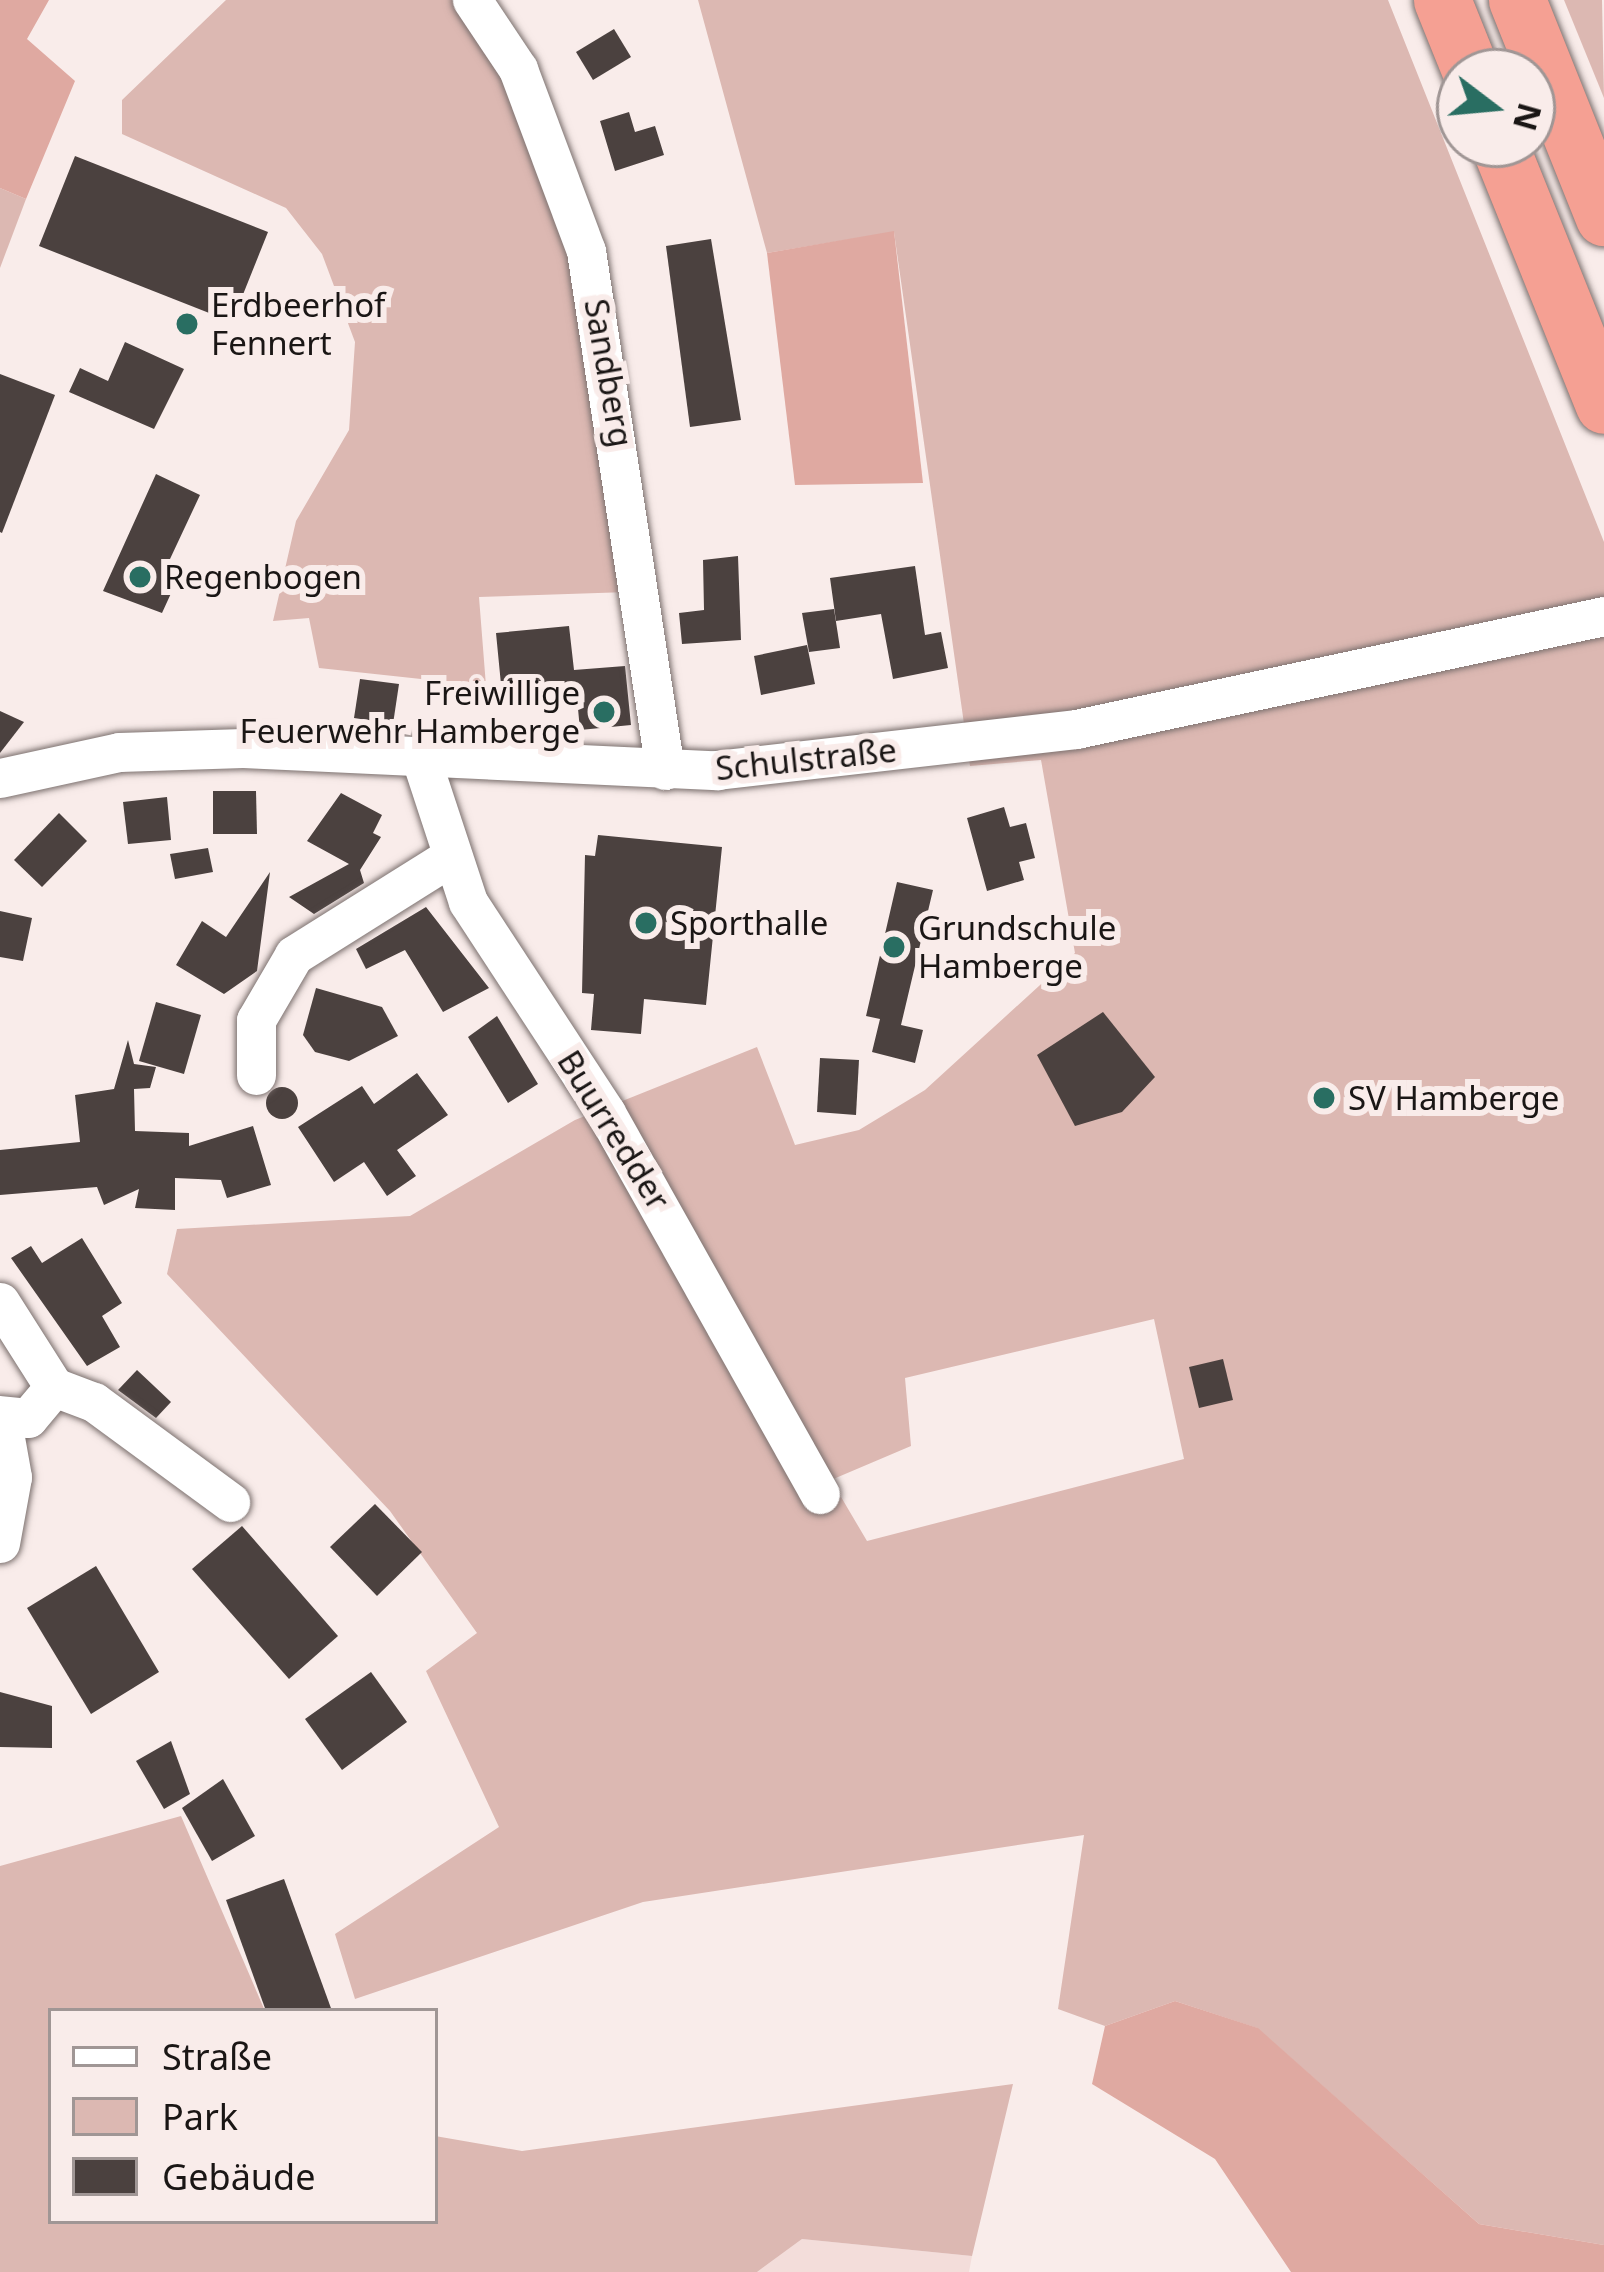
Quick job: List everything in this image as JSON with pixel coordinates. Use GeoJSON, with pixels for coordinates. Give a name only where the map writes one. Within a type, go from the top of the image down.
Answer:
{"type":"FeatureCollection","features":[{"type":"Feature","properties":{"kind":"highway"},"geometry":{"type":"LineString","coordinates":[[1442,0],[1461,48]]}},
{"type":"Feature","properties":{"kind":"highway"},"geometry":{"type":"LineString","coordinates":[[1517,0],[1604,217]]}},
{"type":"Feature","properties":{"kind":"highway"},"geometry":{"type":"LineString","coordinates":[[1509,168],[1604,405]]}},
{"type":"Feature","properties":{"kind":"street","name":"Sandberg"},"geometry":{"type":"LineString","coordinates":[[472,0],[518,70],[586,251],[665,770]]}},
{"type":"Feature","properties":{"kind":"street","name":"Schulstraße"},"geometry":{"type":"LineString","coordinates":[[4,783],[140,751],[665,770],[1076,729],[1604,616]]}},
{"type":"Feature","properties":{"kind":"street","name":"Buurredder"},"geometry":{"type":"LineString","coordinates":[[422,762],[447,859],[723,1312],[820,1494]]}},
{"type":"Feature","properties":{"kind":"street"},"geometry":{"type":"LineString","coordinates":[[256,1075],[256,1020],[294,955],[447,859]]}},
{"type":"Feature","properties":{"kind":"street"},"geometry":{"type":"LineString","coordinates":[[0,1302],[54,1387],[94,1402],[230,1502]]}},
{"type":"Feature","properties":{"kind":"street"},"geometry":{"type":"LineString","coordinates":[[0,1543],[12,1477],[1,1418],[28,1418],[54,1387]]}},
{"type":"Feature","properties":{"kind":"shaded area"},"geometry":{"type":"Polygon","coordinates":[[[0,0],[49,0],[27,39],[75,81],[26,199],[0,188],[0,0]]]}},
{"type":"Feature","properties":{"kind":"shaded area"},"geometry":{"type":"Polygon","coordinates":[[[894,231],[923,483],[795,485],[767,253],[894,231]]]}},
{"type":"Feature","properties":{"kind":"shaded area"},"geometry":{"type":"Polygon","coordinates":[[[1175,2001],[1258,2028],[1479,2224],[1604,2245],[1604,2272],[1291,2272],[1215,2159],[1092,2084],[1105,2026],[1175,2001]]]}},
{"type":"Feature","properties":{"kind":"shaded area"},"geometry":{"type":"Polygon","coordinates":[[[802,2239],[972,2256],[969,2272],[757,2272],[802,2239]]]}},
{"type":"Feature","properties":{"kind":"green space"},"geometry":{"type":"Polygon","coordinates":[[[226,0],[452,0],[485,36],[570,224],[628,592],[479,597],[486,686],[319,668],[309,618],[273,621],[296,521],[349,430],[355,342],[322,254],[286,208],[122,134],[122,100],[226,0]]]}},
{"type":"Feature","properties":{"kind":"green space"},"geometry":{"type":"Polygon","coordinates":[[[698,0],[1388,0],[1436,120],[1436,168],[1455,168],[1604,542],[1604,2245],[1479,2224],[1257,2028],[1175,2001],[1105,2026],[1058,2009],[1084,1835],[643,1902],[355,1999],[335,1934],[499,1827],[426,1671],[477,1633],[390,1511],[167,1274],[177,1229],[410,1216],[575,1120],[757,1047],[795,1145],[859,1130],[925,1090],[1075,953],[1041,760],[970,766],[894,232],[767,253],[698,0]],[[1154,1319],[905,1378],[911,1446],[831,1480],[867,1541],[1184,1459],[1154,1319]]]}},
{"type":"Feature","properties":{"kind":"green space"},"geometry":{"type":"Polygon","coordinates":[[[1564,0],[1602,0],[1604,98],[1564,0]]]}},
{"type":"Feature","properties":{"kind":"green space"},"geometry":{"type":"Polygon","coordinates":[[[0,188],[26,199],[0,268],[0,188]]]}},
{"type":"Feature","properties":{"kind":"green space"},"geometry":{"type":"Polygon","coordinates":[[[181,1816],[264,2008],[48,2008],[48,2224],[438,2224],[438,2137],[522,2151],[1013,2084],[972,2256],[802,2239],[757,2272],[0,2272],[0,1866],[181,1816]]]}},
{"type":"Feature","properties":{"kind":"building"},"geometry":{"type":"Polygon","coordinates":[[[614,29],[631,57],[593,80],[576,52],[614,29]]]}},
{"type":"Feature","properties":{"kind":"building"},"geometry":{"type":"Polygon","coordinates":[[[629,112],[635,132],[655,126],[664,155],[615,171],[600,121],[629,112]]]}},
{"type":"Feature","properties":{"kind":"building"},"geometry":{"type":"Polygon","coordinates":[[[75,156],[268,232],[232,322],[39,246],[75,156]]]}},
{"type":"Feature","properties":{"kind":"building"},"geometry":{"type":"Polygon","coordinates":[[[711,239],[741,420],[690,427],[666,246],[711,239]]]}},
{"type":"Feature","properties":{"kind":"building"},"geometry":{"type":"Polygon","coordinates":[[[125,342],[184,369],[154,429],[69,392],[80,368],[108,381],[125,342]]]}},
{"type":"Feature","properties":{"kind":"building"},"geometry":{"type":"Polygon","coordinates":[[[0,374],[55,395],[2,533],[0,532],[0,374]]]}},
{"type":"Feature","properties":{"kind":"building"},"geometry":{"type":"Polygon","coordinates":[[[156,474],[200,495],[170,559],[184,565],[162,613],[103,591],[156,474]]]}},
{"type":"Feature","properties":{"kind":"building"},"geometry":{"type":"Polygon","coordinates":[[[738,556],[741,640],[682,644],[679,613],[704,610],[703,560],[738,556]]]}},
{"type":"Feature","properties":{"kind":"building"},"geometry":{"type":"Polygon","coordinates":[[[915,566],[925,635],[941,632],[948,668],[893,679],[881,614],[836,621],[830,578],[915,566]]]}},
{"type":"Feature","properties":{"kind":"building"},"geometry":{"type":"Polygon","coordinates":[[[834,609],[840,648],[809,652],[802,613],[834,609]]]}},
{"type":"Feature","properties":{"kind":"building","name":"Freiwillige Feuerwehr Hamberge"},"geometry":{"type":"Polygon","coordinates":[[[569,626],[574,670],[625,666],[631,725],[580,730],[577,698],[503,705],[496,633],[569,626]]]}},
{"type":"Feature","properties":{"kind":"building"},"geometry":{"type":"Polygon","coordinates":[[[807,645],[815,684],[761,695],[754,656],[807,645]]]}},
{"type":"Feature","properties":{"kind":"building"},"geometry":{"type":"Polygon","coordinates":[[[360,679],[399,684],[393,724],[354,718],[360,679]]]}},
{"type":"Feature","properties":{"kind":"building"},"geometry":{"type":"Polygon","coordinates":[[[0,711],[24,722],[0,753],[0,711]]]}},
{"type":"Feature","properties":{"kind":"building"},"geometry":{"type":"Polygon","coordinates":[[[213,791],[256,791],[257,834],[213,834],[213,791]]]}},
{"type":"Feature","properties":{"kind":"building"},"geometry":{"type":"Polygon","coordinates":[[[341,793],[382,815],[373,833],[381,837],[360,870],[364,883],[314,914],[289,897],[349,864],[307,841],[341,793]]]}},
{"type":"Feature","properties":{"kind":"building"},"geometry":{"type":"Polygon","coordinates":[[[167,797],[171,840],[128,844],[123,802],[167,797]]]}},
{"type":"Feature","properties":{"kind":"building"},"geometry":{"type":"Polygon","coordinates":[[[1004,807],[1010,827],[1026,823],[1035,858],[1019,862],[1024,880],[987,891],[967,818],[1004,807]]]}},
{"type":"Feature","properties":{"kind":"building"},"geometry":{"type":"Polygon","coordinates":[[[59,813],[87,841],[42,887],[14,860],[59,813]]]}},
{"type":"Feature","properties":{"kind":"building","name":"Sporthalle"},"geometry":{"type":"Polygon","coordinates":[[[598,835],[722,847],[706,1005],[644,999],[641,1034],[591,1030],[594,994],[582,993],[585,855],[595,856],[598,835]]]}},
{"type":"Feature","properties":{"kind":"building"},"geometry":{"type":"Polygon","coordinates":[[[208,848],[213,872],[175,879],[170,854],[208,848]]]}},
{"type":"Feature","properties":{"kind":"building"},"geometry":{"type":"Polygon","coordinates":[[[270,872],[257,971],[224,994],[176,965],[202,921],[226,937],[270,872]]]}},
{"type":"Feature","properties":{"kind":"building"},"geometry":{"type":"Polygon","coordinates":[[[897,882],[933,890],[901,1025],[923,1030],[915,1063],[872,1052],[880,1019],[866,1016],[897,882]]]}},
{"type":"Feature","properties":{"kind":"building"},"geometry":{"type":"Polygon","coordinates":[[[426,907],[489,988],[443,1012],[405,950],[366,969],[356,949],[426,907]]]}},
{"type":"Feature","properties":{"kind":"building"},"geometry":{"type":"Polygon","coordinates":[[[0,911],[32,918],[23,961],[0,957],[0,911]]]}},
{"type":"Feature","properties":{"kind":"building"},"geometry":{"type":"Polygon","coordinates":[[[316,988],[382,1007],[398,1036],[349,1061],[315,1052],[303,1035],[316,988]]]}},
{"type":"Feature","properties":{"kind":"building"},"geometry":{"type":"Polygon","coordinates":[[[156,1002],[201,1015],[184,1074],[139,1061],[156,1002]]]}},
{"type":"Feature","properties":{"kind":"building"},"geometry":{"type":"Polygon","coordinates":[[[1103,1012],[1155,1077],[1122,1112],[1075,1126],[1037,1055],[1103,1012]]]}},
{"type":"Feature","properties":{"kind":"building"},"geometry":{"type":"Polygon","coordinates":[[[497,1016],[538,1084],[508,1103],[468,1037],[497,1016]]]}},
{"type":"Feature","properties":{"kind":"building"},"geometry":{"type":"Polygon","coordinates":[[[128,1040],[134,1064],[156,1067],[150,1088],[134,1089],[135,1131],[189,1133],[189,1146],[253,1126],[271,1185],[227,1198],[221,1180],[175,1178],[175,1210],[135,1208],[139,1189],[104,1205],[97,1187],[0,1195],[0,1150],[80,1142],[75,1095],[114,1089],[128,1040]]]}},
{"type":"Feature","properties":{"kind":"building"},"geometry":{"type":"Polygon","coordinates":[[[820,1058],[859,1060],[856,1115],[817,1112],[820,1058]]]}},
{"type":"Feature","properties":{"kind":"building"},"geometry":{"type":"Polygon","coordinates":[[[417,1073],[448,1115],[397,1150],[416,1176],[387,1196],[364,1162],[334,1182],[298,1127],[362,1086],[374,1104],[417,1073]]]}},
{"type":"Feature","properties":{"kind":"building"},"geometry":{"type":"Polygon","coordinates":[[[282,1087],[293,1092],[298,1103],[293,1114],[282,1119],[271,1114],[266,1103],[271,1092],[282,1087]]]}},
{"type":"Feature","properties":{"kind":"building"},"geometry":{"type":"Polygon","coordinates":[[[82,1238],[122,1303],[102,1316],[120,1347],[87,1366],[11,1258],[31,1246],[42,1263],[82,1238]]]}},
{"type":"Feature","properties":{"kind":"building"},"geometry":{"type":"Polygon","coordinates":[[[1223,1359],[1233,1400],[1199,1408],[1189,1367],[1223,1359]]]}},
{"type":"Feature","properties":{"kind":"building"},"geometry":{"type":"Polygon","coordinates":[[[137,1370],[171,1402],[156,1418],[118,1390],[137,1370]]]}},
{"type":"Feature","properties":{"kind":"building"},"geometry":{"type":"Polygon","coordinates":[[[375,1504],[422,1552],[377,1596],[330,1547],[375,1504]]]}},
{"type":"Feature","properties":{"kind":"building"},"geometry":{"type":"Polygon","coordinates":[[[242,1526],[338,1636],[289,1679],[192,1569],[242,1526]]]}},
{"type":"Feature","properties":{"kind":"building"},"geometry":{"type":"Polygon","coordinates":[[[96,1566],[159,1672],[91,1714],[27,1608],[96,1566]]]}},
{"type":"Feature","properties":{"kind":"building"},"geometry":{"type":"Polygon","coordinates":[[[371,1672],[407,1722],[342,1770],[305,1719],[371,1672]]]}},
{"type":"Feature","properties":{"kind":"building"},"geometry":{"type":"Polygon","coordinates":[[[0,1692],[52,1706],[52,1748],[0,1747],[0,1692]]]}},
{"type":"Feature","properties":{"kind":"building"},"geometry":{"type":"Polygon","coordinates":[[[171,1741],[190,1794],[164,1809],[136,1761],[171,1741]]]}},
{"type":"Feature","properties":{"kind":"building"},"geometry":{"type":"Polygon","coordinates":[[[223,1779],[255,1836],[212,1861],[182,1808],[223,1779]]]}},
{"type":"Feature","properties":{"kind":"building"},"geometry":{"type":"Polygon","coordinates":[[[284,1879],[331,2008],[265,2008],[226,1900],[284,1879]]]}},
{"type":"Feature","properties":{"kind":"place","name":"Erdbeerhof Fennert"},"geometry":{"type":"Point","coordinates":[187,324]}},
{"type":"Feature","properties":{"kind":"place","name":"Regenbogen"},"geometry":{"type":"Point","coordinates":[140,577]}},
{"type":"Feature","properties":{"kind":"place","name":"Freiwillige Feuerwehr Hamberge"},"geometry":{"type":"Point","coordinates":[604,712]}},
{"type":"Feature","properties":{"kind":"place","name":"Sporthalle"},"geometry":{"type":"Point","coordinates":[646,923]}},
{"type":"Feature","properties":{"kind":"place","name":"Grundschule Hamberge"},"geometry":{"type":"Point","coordinates":[894,947]}},
{"type":"Feature","properties":{"kind":"place","name":"SV Hamberge"},"geometry":{"type":"Point","coordinates":[1324,1098]}}]}
